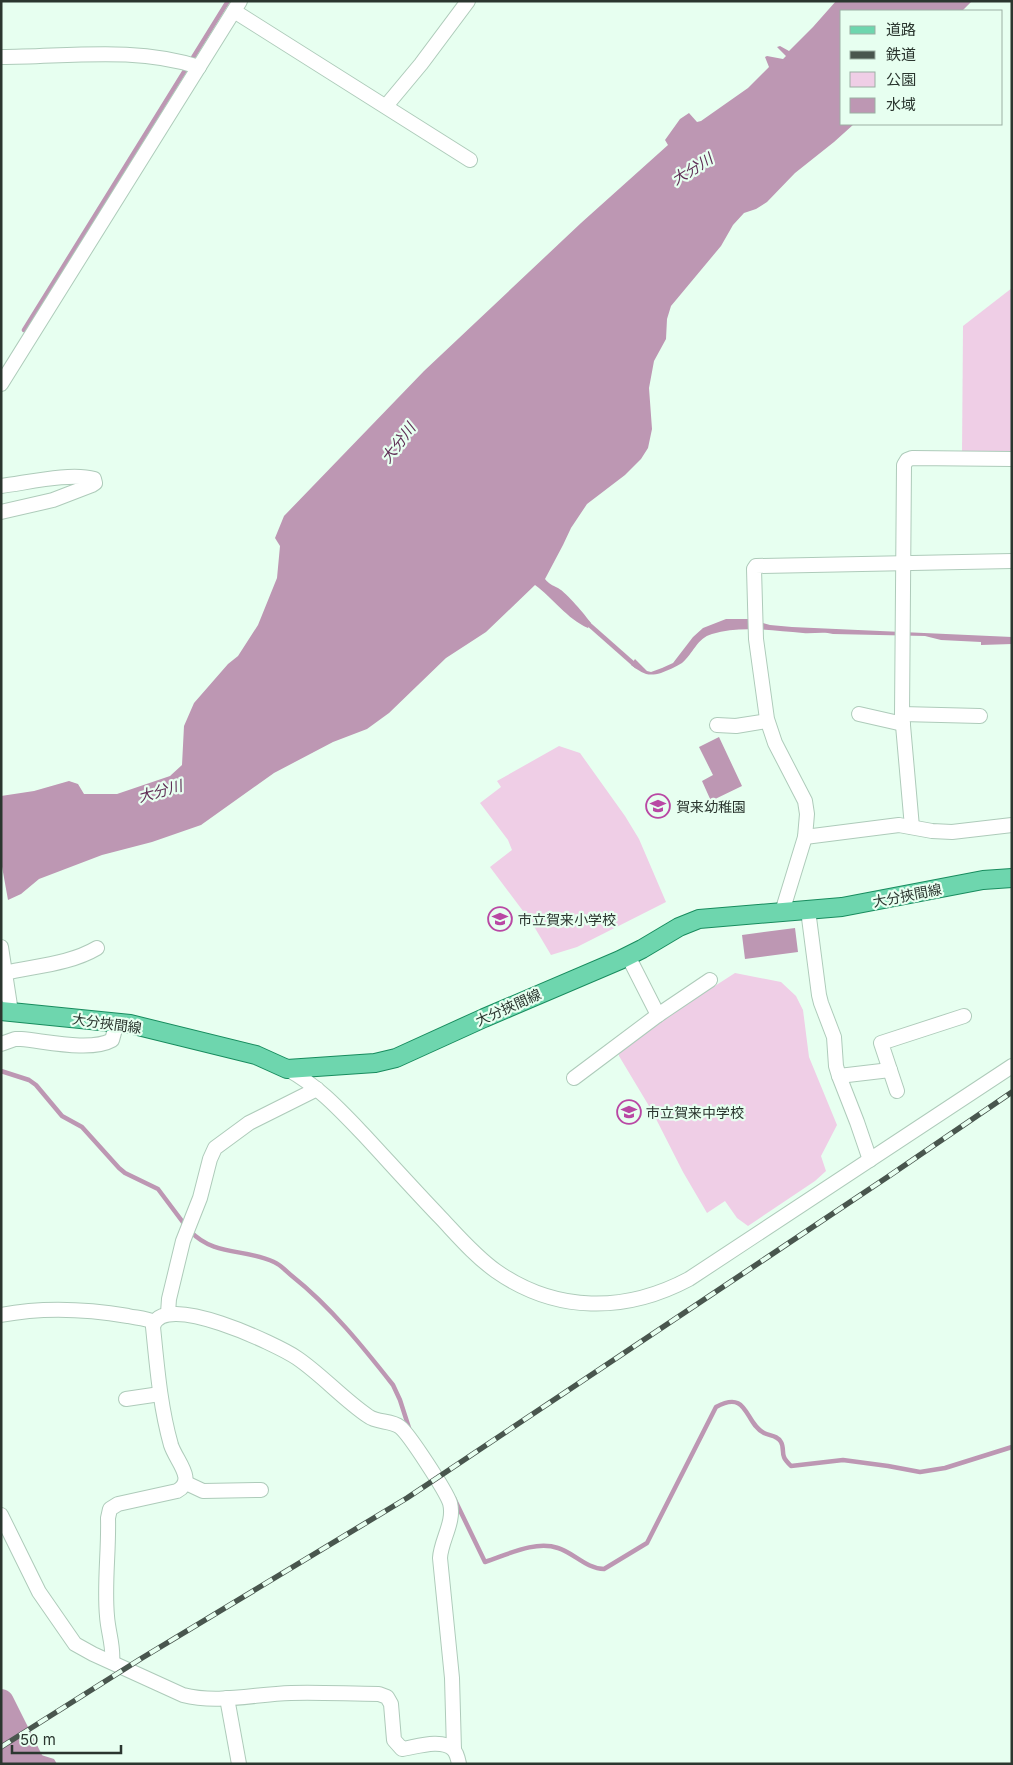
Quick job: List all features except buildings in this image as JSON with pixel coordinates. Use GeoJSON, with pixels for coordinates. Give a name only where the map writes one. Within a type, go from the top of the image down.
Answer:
{"type":"FeatureCollection","features":[{"type":"Feature","properties":{"kind":"main road","name":"大分挾間線"},"geometry":{"type":"LineString","coordinates":[[6,1012],[117,1022],[145,1027],[250,1053],[287,1069],[364,1065],[396,1058],[628,956],[679,927],[699,919],[858,904],[983,880],[1012,878]]}},
{"type":"Feature","properties":{"kind":"street"},"geometry":{"type":"LineString","coordinates":[[386,106],[421,64],[468,1]]}},
{"type":"Feature","properties":{"kind":"street"},"geometry":{"type":"LineString","coordinates":[[1,384],[237,6],[470,160]]}},
{"type":"Feature","properties":{"kind":"street"},"geometry":{"type":"LineString","coordinates":[[1,57],[78,54],[132,55],[170,59],[199,67]]}},
{"type":"Feature","properties":{"kind":"street"},"geometry":{"type":"LineString","coordinates":[[912,826],[903,719],[904,468],[907,460],[912,458],[1012,459]]}},
{"type":"Feature","properties":{"kind":"street"},"geometry":{"type":"LineString","coordinates":[[1,486],[78,477],[94,479],[95,483],[92,486],[53,500],[1,512]]}},
{"type":"Feature","properties":{"kind":"street"},"geometry":{"type":"LineString","coordinates":[[782,912],[805,836],[808,814],[805,800],[775,743],[767,721],[756,639],[754,569],[756,566],[1012,561]]}},
{"type":"Feature","properties":{"kind":"street"},"geometry":{"type":"LineString","coordinates":[[859,714],[903,719],[980,716]]}},
{"type":"Feature","properties":{"kind":"street"},"geometry":{"type":"LineString","coordinates":[[717,725],[736,726],[767,721]]}},
{"type":"Feature","properties":{"kind":"street"},"geometry":{"type":"LineString","coordinates":[[805,836],[886,826],[912,826],[932,831],[952,832],[1012,825]]}},
{"type":"Feature","properties":{"kind":"street"},"geometry":{"type":"LineString","coordinates":[[808,910],[819,995],[834,1037],[836,1066],[870,1160]]}},
{"type":"Feature","properties":{"kind":"street"},"geometry":{"type":"LineString","coordinates":[[1,947],[5,968],[6,1012]]}},
{"type":"Feature","properties":{"kind":"street"},"geometry":{"type":"LineString","coordinates":[[5,968],[68,959],[87,954],[97,948]]}},
{"type":"Feature","properties":{"kind":"street"},"geometry":{"type":"LineString","coordinates":[[628,956],[658,1015]]}},
{"type":"Feature","properties":{"kind":"street"},"geometry":{"type":"LineString","coordinates":[[574,1078],[658,1015],[710,980]]}},
{"type":"Feature","properties":{"kind":"street"},"geometry":{"type":"LineString","coordinates":[[897,1091],[881,1043],[964,1016]]}},
{"type":"Feature","properties":{"kind":"street"},"geometry":{"type":"LineString","coordinates":[[1,1044],[21,1039],[86,1046],[99,1045],[112,1040],[117,1022]]}},
{"type":"Feature","properties":{"kind":"street"},"geometry":{"type":"LineString","coordinates":[[287,1069],[317,1089],[339,1109],[462,1240],[494,1270],[517,1284],[540,1294],[579,1303],[612,1304],[634,1300],[673,1287],[699,1273],[1012,1066]]}},
{"type":"Feature","properties":{"kind":"street"},"geometry":{"type":"LineString","coordinates":[[839,1076],[890,1070]]}},
{"type":"Feature","properties":{"kind":"street"},"geometry":{"type":"LineString","coordinates":[[168,1313],[182,1241],[200,1198],[210,1159],[215,1148],[249,1122],[317,1089]]}},
{"type":"Feature","properties":{"kind":"street"},"geometry":{"type":"LineString","coordinates":[[1,1314],[38,1310],[103,1312],[154,1322]]}},
{"type":"Feature","properties":{"kind":"street"},"geometry":{"type":"LineString","coordinates":[[112,1662],[113,1653],[106,1606],[108,1518],[110,1509],[118,1504],[176,1491],[183,1488],[186,1483],[186,1476],[170,1440],[160,1394],[154,1322],[160,1316],[168,1313],[228,1325],[292,1355],[368,1417],[401,1427],[448,1498],[451,1509],[450,1520],[440,1551],[440,1558],[452,1678],[454,1750],[459,1764]]}},
{"type":"Feature","properties":{"kind":"street"},"geometry":{"type":"LineString","coordinates":[[126,1399],[160,1394]]}},
{"type":"Feature","properties":{"kind":"street"},"geometry":{"type":"LineString","coordinates":[[186,1483],[203,1491],[261,1490]]}},
{"type":"Feature","properties":{"kind":"street"},"geometry":{"type":"LineString","coordinates":[[1,1515],[39,1592],[76,1644],[93,1654],[183,1696],[196,1698],[227,1698],[290,1693],[379,1694],[387,1696],[391,1704],[394,1740],[402,1749],[438,1744],[446,1745],[454,1750]]}},
{"type":"Feature","properties":{"kind":"street"},"geometry":{"type":"LineString","coordinates":[[227,1698],[239,1764]]}},
{"type":"Feature","properties":{"kind":"green space"},"geometry":{"type":"Polygon","coordinates":[[[1012,288],[1012,454],[962,454],[963,326],[1012,288]]]}},
{"type":"Feature","properties":{"kind":"green space"},"geometry":{"type":"Polygon","coordinates":[[[559,746],[580,753],[625,816],[639,839],[666,902],[577,947],[551,955],[532,923],[490,867],[512,850],[508,840],[480,803],[501,787],[497,781],[559,746]]]}},
{"type":"Feature","properties":{"kind":"green space"},"geometry":{"type":"Polygon","coordinates":[[[735,973],[781,982],[796,996],[803,1010],[809,1057],[837,1125],[821,1156],[826,1171],[815,1181],[748,1226],[737,1218],[725,1201],[707,1213],[683,1172],[652,1111],[619,1056],[619,1054],[662,1020],[735,973]]]}},
{"type":"Feature","properties":{"kind":"water","name":"大分川"},"geometry":{"type":"Polygon","coordinates":[[[836,1],[972,1],[963,10],[840,10],[840,125],[853,125],[795,173],[767,202],[756,209],[744,213],[733,225],[721,246],[671,306],[667,319],[666,339],[654,361],[649,388],[652,429],[648,448],[641,459],[625,475],[587,504],[571,528],[545,579],[576,604],[591,623],[588,628],[573,619],[535,585],[486,632],[446,658],[389,713],[367,729],[333,742],[274,773],[201,825],[152,842],[102,855],[39,879],[21,894],[8,900],[1,861],[1,796],[34,791],[69,781],[78,784],[84,794],[117,794],[170,776],[182,765],[184,726],[194,703],[228,664],[238,656],[258,625],[277,578],[280,546],[275,538],[284,516],[424,371],[581,223],[668,145],[665,140],[680,119],[689,113],[697,122],[701,121],[748,88],[769,67],[765,57],[783,59],[786,56],[777,47],[780,46],[789,51],[836,1]]]}},
{"type":"Feature","properties":{"kind":"water"},"geometry":{"type":"Polygon","coordinates":[[[726,619],[748,619],[770,625],[792,627],[1012,637],[1012,644],[981,645],[981,642],[941,640],[925,636],[807,633],[757,629],[734,630],[707,636],[682,663],[661,673],[645,674],[631,665],[635,659],[647,671],[651,672],[673,663],[693,637],[703,628],[726,619]]]}},
{"type":"Feature","properties":{"kind":"water"},"geometry":{"type":"Polygon","coordinates":[[[719,737],[742,786],[711,801],[702,781],[713,775],[699,747],[719,737]]]}},
{"type":"Feature","properties":{"kind":"water"},"geometry":{"type":"Polygon","coordinates":[[[795,928],[798,952],[745,959],[742,935],[795,928]]]}},
{"type":"Feature","properties":{"kind":"water"},"geometry":{"type":"Polygon","coordinates":[[[1,1729],[19,1754],[38,1754],[54,1759],[57,1764],[3,1764],[1,1762],[1,1729]]]}},
{"type":"Feature","properties":{"kind":"waterway"},"geometry":{"type":"LineString","coordinates":[[24,330],[228,1]]}},
{"type":"Feature","properties":{"kind":"waterway"},"geometry":{"type":"LineString","coordinates":[[585,621],[636,666]]}},
{"type":"Feature","properties":{"kind":"waterway"},"geometry":{"type":"LineString","coordinates":[[1,1071],[29,1080],[36,1085],[62,1116],[82,1127],[119,1168],[125,1173],[158,1189],[185,1225]]}},
{"type":"Feature","properties":{"kind":"waterway"},"geometry":{"type":"LineString","coordinates":[[190,1231],[200,1239],[220,1249],[252,1255],[274,1262],[306,1288],[346,1328],[393,1385],[409,1428]]}},
{"type":"Feature","properties":{"kind":"waterway"},"geometry":{"type":"LineString","coordinates":[[454,1498],[485,1562],[521,1549],[549,1546],[564,1550],[586,1564],[604,1569],[647,1543],[716,1407],[727,1403],[735,1402],[740,1405],[758,1428],[779,1440],[782,1444],[783,1455],[791,1466],[843,1460],[920,1472],[945,1468],[1012,1447]]}},
{"type":"Feature","properties":{"kind":"waterway"},"geometry":{"type":"LineString","coordinates":[[1,1702],[32,1764]]}},
{"type":"Feature","properties":{"kind":"railway"},"geometry":{"type":"LineString","coordinates":[[1,1747],[142,1658],[407,1498],[1012,1092]]}},
{"type":"Feature","properties":{"kind":"place","name":"賀来幼稚園"},"geometry":{"type":"Point","coordinates":[658,806]}},
{"type":"Feature","properties":{"kind":"place","name":"市立賀来小学校"},"geometry":{"type":"Point","coordinates":[500,919]}},
{"type":"Feature","properties":{"kind":"place","name":"市立賀来中学校"},"geometry":{"type":"Point","coordinates":[629,1112]}}]}
